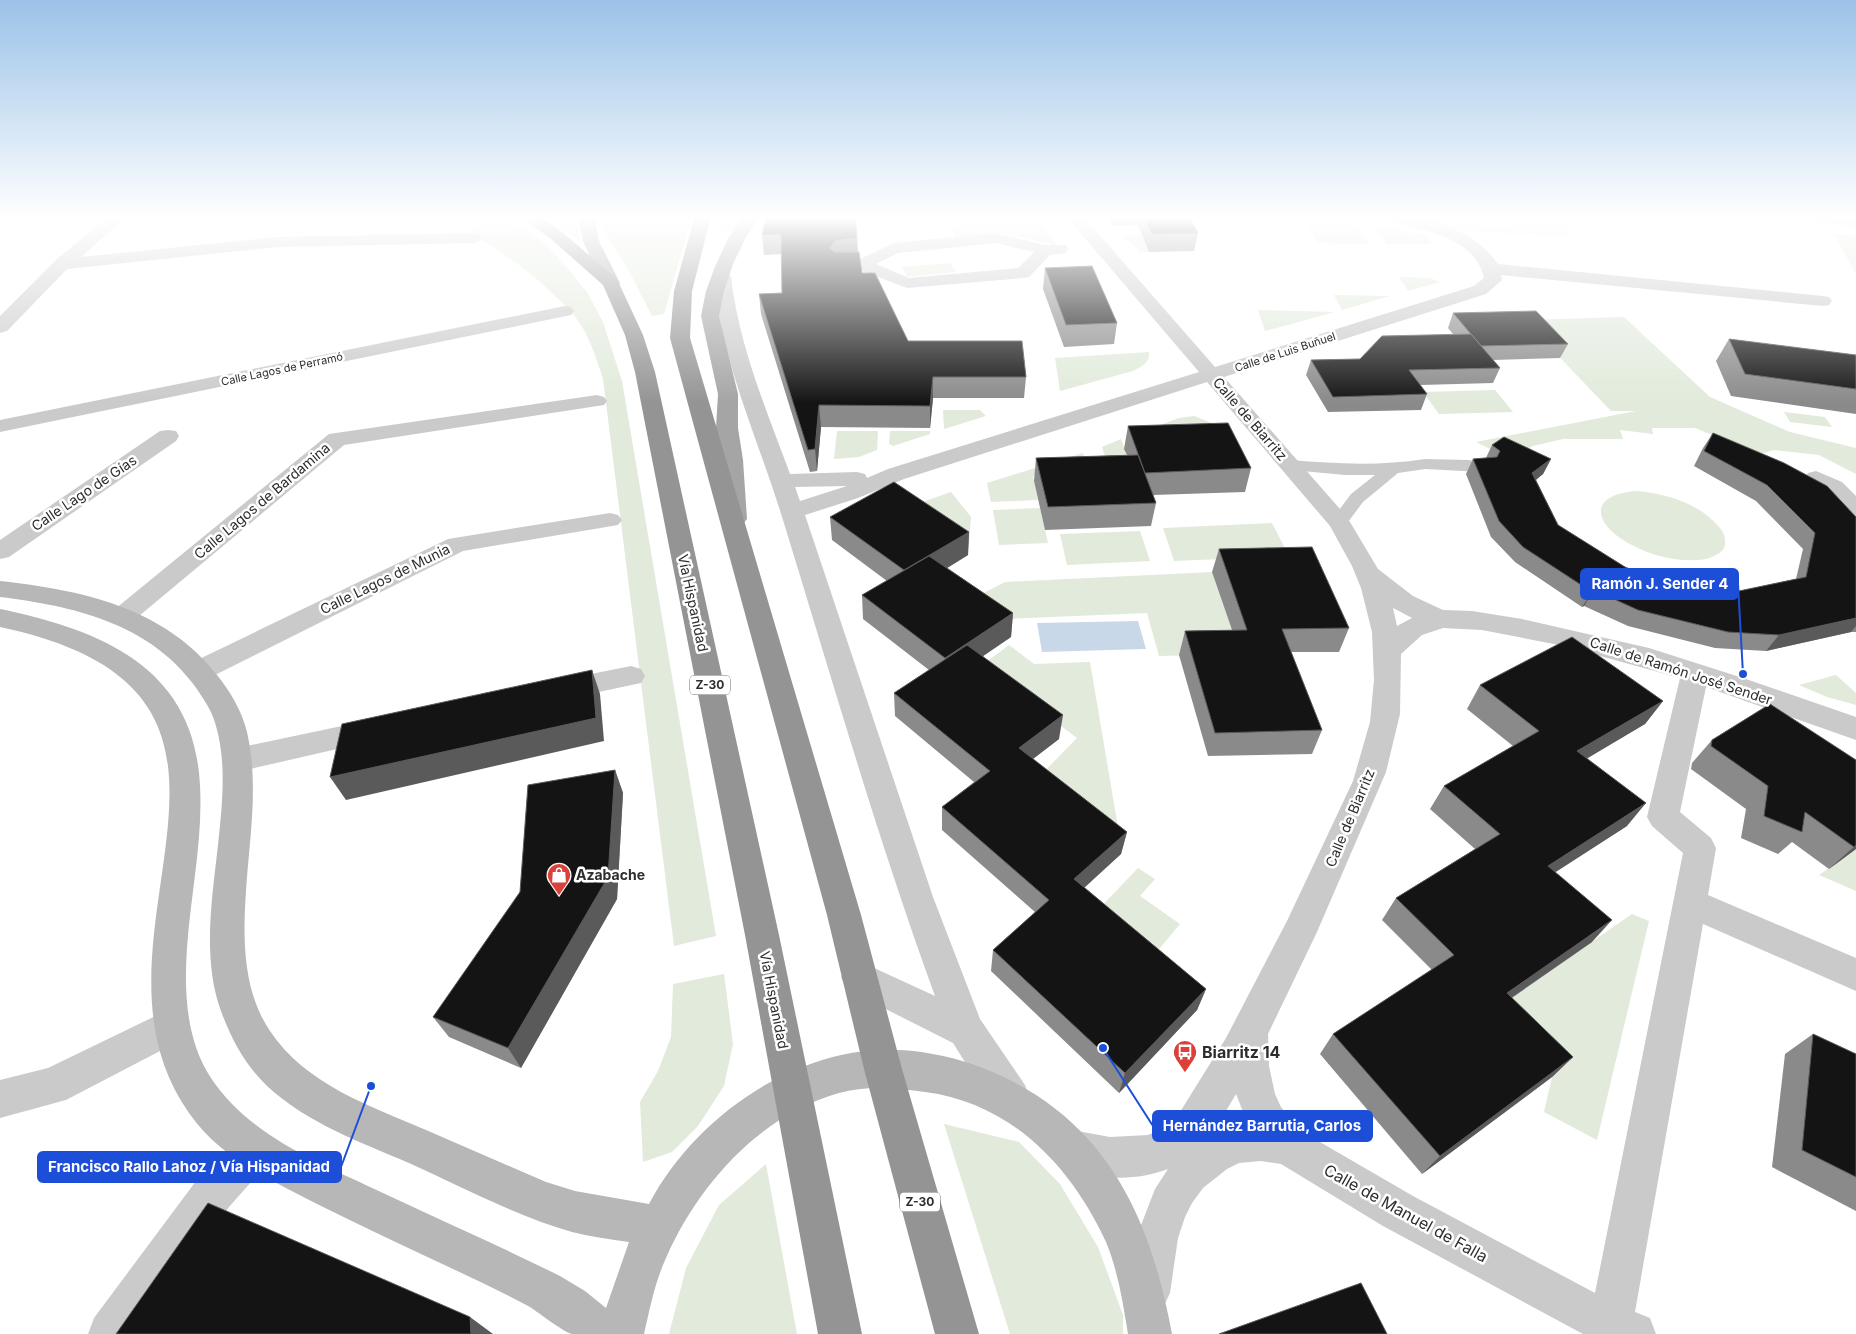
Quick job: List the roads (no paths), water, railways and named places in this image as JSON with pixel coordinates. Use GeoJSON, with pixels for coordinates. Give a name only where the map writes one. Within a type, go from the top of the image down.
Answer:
{"type":"FeatureCollection","features":[{"type":"Feature","properties":{"kind":"highway","name":"Vía Hispanidad"},"geometry":{"type":"LineString","coordinates":[[605,278],[610,283],[634,335],[645,372],[762,935],[791,1092],[840,1334]]}},
{"type":"Feature","properties":{"kind":"highway","name":"Z-30"},"geometry":{"type":"LineString","coordinates":[[685,278],[679,314],[680,338],[736,533],[957,1334]]}},
{"type":"Feature","properties":{"kind":"main road","name":"Z-30"},"geometry":{"type":"LineString","coordinates":[[608,278],[610,283]]}},
{"type":"Feature","properties":{"kind":"main road"},"geometry":{"type":"LineString","coordinates":[[722,278],[710,316],[728,394],[727,428],[732,460],[736,533]]}},
{"type":"Feature","properties":{"kind":"street"},"geometry":{"type":"LineString","coordinates":[[0,327],[48,278]]}},
{"type":"Feature","properties":{"kind":"street"},"geometry":{"type":"LineString","coordinates":[[722,278],[726,312],[736,353],[792,511],[916,898],[966,1030],[1010,1099]]}},
{"type":"Feature","properties":{"kind":"street"},"geometry":{"type":"LineString","coordinates":[[895,278],[907,283],[962,278]]}},
{"type":"Feature","properties":{"kind":"street","name":"Calle de Biarritz"},"geometry":{"type":"LineString","coordinates":[[1072,1150],[1103,1158],[1130,1158],[1156,1153],[1174,1145],[1207,1107],[1250,1034],[1325,876],[1370,773],[1386,708],[1388,650],[1381,609],[1370,574],[1339,522],[1128,278]]}},
{"type":"Feature","properties":{"kind":"street","name":"Calle de Luis Buñuel"},"geometry":{"type":"LineString","coordinates":[[792,511],[870,486],[896,474],[1480,290],[1488,286],[1493,278]]}},
{"type":"Feature","properties":{"kind":"street"},"geometry":{"type":"LineString","coordinates":[[1588,278],[1823,301]]}},
{"type":"Feature","properties":{"kind":"street","name":"Calle Lagos de Perramó"},"geometry":{"type":"LineString","coordinates":[[0,426],[565,311]]}},
{"type":"Feature","properties":{"kind":"street","name":"Calle Lagos de Bardamina"},"geometry":{"type":"LineString","coordinates":[[124,615],[337,439],[597,400]]}},
{"type":"Feature","properties":{"kind":"street","name":"Calle Lago de Gías"},"geometry":{"type":"LineString","coordinates":[[0,551],[168,436]]}},
{"type":"Feature","properties":{"kind":"street","name":"Calle de Luis Buñuel"},"geometry":{"type":"LineString","coordinates":[[781,480],[840,481],[896,474]]}},
{"type":"Feature","properties":{"kind":"street"},"geometry":{"type":"LineString","coordinates":[[1816,478],[1834,487],[1856,510]]}},
{"type":"Feature","properties":{"kind":"street","name":"Calle Lagos de Munia"},"geometry":{"type":"LineString","coordinates":[[201,670],[457,544],[610,520]]}},
{"type":"Feature","properties":{"kind":"street","name":"Calle de Ramón José Sender"},"geometry":{"type":"LineString","coordinates":[[1370,574],[1400,601],[1420,612],[1443,619],[1505,625],[1554,634],[1628,653],[1856,729]]}},
{"type":"Feature","properties":{"kind":"street"},"geometry":{"type":"LineString","coordinates":[[0,589],[46,593],[91,604],[124,615],[167,640],[201,670],[218,697],[232,729],[237,760],[237,798],[228,905],[230,970],[236,1000],[248,1030],[283,1077],[318,1102],[349,1118],[544,1202],[575,1212],[657,1226]]}},
{"type":"Feature","properties":{"kind":"street"},"geometry":{"type":"LineString","coordinates":[[0,618],[59,631],[110,654],[132,669],[149,685],[162,702],[180,746],[184,769],[185,800],[168,962],[168,1002],[172,1026],[186,1073],[197,1091],[221,1122],[254,1149],[342,1195],[461,1249],[555,1298],[589,1320],[600,1334]]}},
{"type":"Feature","properties":{"kind":"street","name":"Calle de Ramón José Sender"},"geometry":{"type":"LineString","coordinates":[[1388,650],[1396,641],[1416,627],[1443,619]]}},
{"type":"Feature","properties":{"kind":"street"},"geometry":{"type":"LineString","coordinates":[[1623,1329],[1700,848],[1663,817],[1695,674]]}},
{"type":"Feature","properties":{"kind":"street"},"geometry":{"type":"LineString","coordinates":[[535,696],[631,676]]}},
{"type":"Feature","properties":{"kind":"street"},"geometry":{"type":"LineString","coordinates":[[237,760],[400,725]]}},
{"type":"Feature","properties":{"kind":"street"},"geometry":{"type":"LineString","coordinates":[[1690,903],[1856,976]]}},
{"type":"Feature","properties":{"kind":"street"},"geometry":{"type":"LineString","coordinates":[[859,977],[966,1030]]}},
{"type":"Feature","properties":{"kind":"street"},"geometry":{"type":"LineString","coordinates":[[0,1099],[52,1086],[172,1026]]}},
{"type":"Feature","properties":{"kind":"street","name":"Calle de Manuel de Falla"},"geometry":{"type":"LineString","coordinates":[[1250,1034],[1252,1079],[1259,1108],[1275,1133],[1287,1145],[1398,1211],[1623,1329]]}},
{"type":"Feature","properties":{"kind":"street"},"geometry":{"type":"LineString","coordinates":[[622,1334],[635,1280],[657,1226],[693,1173],[739,1125],[791,1092],[840,1074],[883,1069],[930,1070],[972,1081],[1010,1099],[1042,1122],[1072,1150],[1105,1194],[1126,1236],[1148,1319]]}},
{"type":"Feature","properties":{"kind":"street"},"geometry":{"type":"LineString","coordinates":[[1148,1319],[1152,1260],[1163,1217],[1183,1179],[1210,1156],[1230,1145],[1259,1141],[1287,1145]]}},
{"type":"Feature","properties":{"kind":"street"},"geometry":{"type":"LineString","coordinates":[[110,1334],[214,1192],[254,1149]]}},
{"type":"Feature","properties":{"kind":"lane"},"geometry":{"type":"LineString","coordinates":[[1291,465],[1345,470],[1393,469],[1425,464],[1482,467]]}},
{"type":"Feature","properties":{"kind":"lane"},"geometry":{"type":"LineString","coordinates":[[1339,522],[1357,498],[1393,469]]}},
{"type":"Feature","properties":{"kind":"water"},"geometry":{"type":"Polygon","coordinates":[[[1138,621],[1146,649],[1042,652],[1037,623],[1138,621]]]}},
{"type":"Feature","properties":{"kind":"place","name":"Ramón J. Sender 4"},"geometry":{"type":"Point","coordinates":[1743,674]}},
{"type":"Feature","properties":{"kind":"place","name":"Azabache"},"geometry":{"type":"Point","coordinates":[559,896]}},
{"type":"Feature","properties":{"kind":"place","name":"Hernández Barrutia, Carlos"},"geometry":{"type":"Point","coordinates":[1103,1048]}},
{"type":"Feature","properties":{"kind":"place","name":"Biarritz 14"},"geometry":{"type":"Point","coordinates":[1185,1073]}},
{"type":"Feature","properties":{"kind":"place","name":"Francisco Rallo Lahoz / Vía Hispanidad"},"geometry":{"type":"Point","coordinates":[371,1086]}}]}
